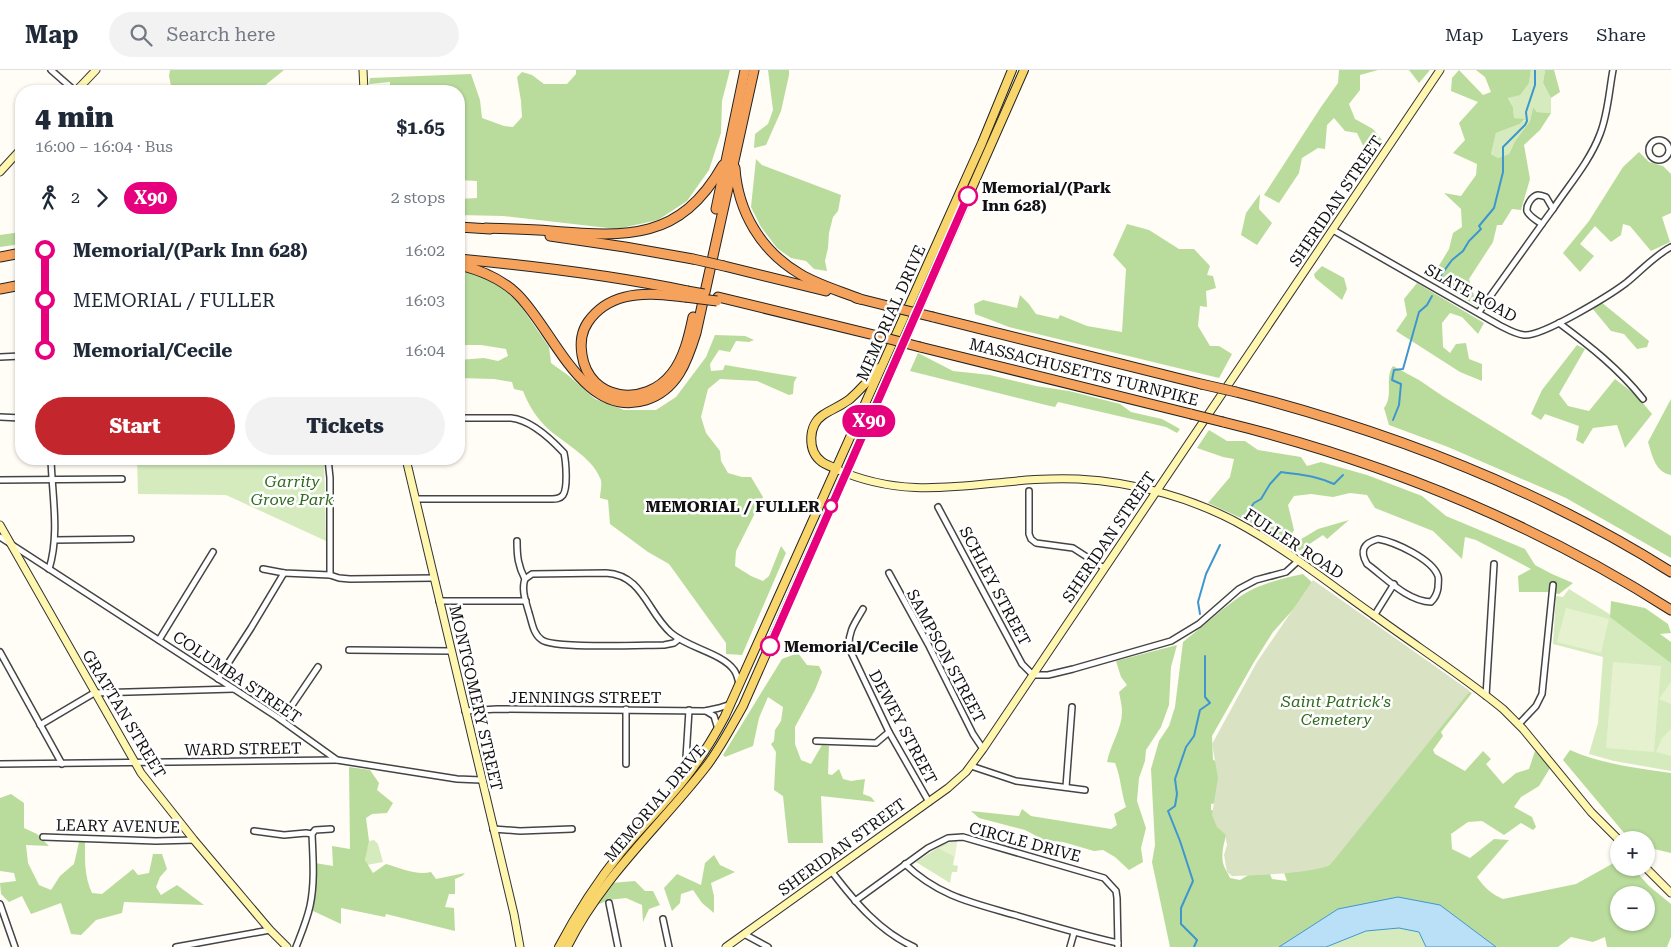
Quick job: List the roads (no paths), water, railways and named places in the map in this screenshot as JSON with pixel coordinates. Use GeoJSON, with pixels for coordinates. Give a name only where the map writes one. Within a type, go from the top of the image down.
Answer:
{"type":"FeatureCollection","features":[{"type":"Feature","properties":{"kind":"highway"},"geometry":{"type":"LineString","coordinates":[[465,267],[490,276],[515,291],[574,370],[586,384],[597,392],[607,398],[629,402],[653,397],[663,391],[682,371],[689,357],[696,333],[745,70]]}},
{"type":"Feature","properties":{"kind":"highway"},"geometry":{"type":"LineString","coordinates":[[686,294],[634,296],[615,300],[597,311],[585,326],[581,348],[583,361],[593,380],[613,393],[629,396],[637,395],[655,388],[672,374],[678,364],[685,350],[692,323],[730,158],[754,70]]}},
{"type":"Feature","properties":{"kind":"highway"},"geometry":{"type":"LineString","coordinates":[[486,228],[606,234],[626,234],[645,230],[666,223],[684,212],[715,179],[730,158]]}},
{"type":"Feature","properties":{"kind":"highway"},"geometry":{"type":"LineString","coordinates":[[730,158],[744,211],[753,229],[768,248],[782,262],[800,274],[860,299]]}},
{"type":"Feature","properties":{"kind":"highway","name":"MASSACHUSETTS TURNPIKE"},"geometry":{"type":"LineString","coordinates":[[465,227],[486,228],[596,242],[693,259],[1283,404],[1343,422],[1458,464],[1544,502],[1628,546],[1671,572]]}},
{"type":"Feature","properties":{"kind":"highway"},"geometry":{"type":"LineString","coordinates":[[0,256],[15,254]]}},
{"type":"Feature","properties":{"kind":"highway"},"geometry":{"type":"LineString","coordinates":[[465,260],[582,272],[644,282],[686,294]]}},
{"type":"Feature","properties":{"kind":"highway"},"geometry":{"type":"LineString","coordinates":[[0,289],[15,286]]}},
{"type":"Feature","properties":{"kind":"highway","name":"MASSACHUSETTS TURNPIKE"},"geometry":{"type":"LineString","coordinates":[[686,294],[750,305],[878,336],[1223,422],[1333,452],[1436,490],[1514,523],[1606,571],[1671,610]]}},
{"type":"Feature","properties":{"kind":"main road"},"geometry":{"type":"LineString","coordinates":[[81,85],[96,70]]}},
{"type":"Feature","properties":{"kind":"main road"},"geometry":{"type":"LineString","coordinates":[[363,70],[364,85]]}},
{"type":"Feature","properties":{"kind":"main road","name":"MEMORIAL DRIVE"},"geometry":{"type":"LineString","coordinates":[[559,947],[596,884],[686,777],[718,729],[731,704],[966,179],[1012,70]]}},
{"type":"Feature","properties":{"kind":"main road","name":"MEMORIAL DRIVE"},"geometry":{"type":"LineString","coordinates":[[567,947],[577,928],[612,877],[713,757],[743,706],[1024,70]]}},
{"type":"Feature","properties":{"kind":"main road","name":"SHERIDAN STREET"},"geometry":{"type":"LineString","coordinates":[[726,947],[948,788],[971,766],[1440,70]]}},
{"type":"Feature","properties":{"kind":"main road"},"geometry":{"type":"LineString","coordinates":[[0,172],[15,156]]}},
{"type":"Feature","properties":{"kind":"main road"},"geometry":{"type":"LineString","coordinates":[[966,179],[973,184]]}},
{"type":"Feature","properties":{"kind":"main road"},"geometry":{"type":"LineString","coordinates":[[836,469],[821,461],[814,452],[811,443],[815,423],[822,415],[843,404],[863,387],[886,358]]}},
{"type":"Feature","properties":{"kind":"main road","name":"MONTGOMERY STREET"},"geometry":{"type":"LineString","coordinates":[[408,465],[520,946]]}},
{"type":"Feature","properties":{"kind":"main road","name":"FULLER ROAD"},"geometry":{"type":"LineString","coordinates":[[836,469],[884,484],[918,488],[951,488],[1030,480],[1074,479],[1125,484],[1195,504],[1232,520],[1298,561],[1503,709],[1519,724],[1595,816],[1610,831]]}},
{"type":"Feature","properties":{"kind":"main road","name":"GRATTAN STREET"},"geometry":{"type":"LineString","coordinates":[[0,525],[140,773],[270,930],[287,947]]}},
{"type":"Feature","properties":{"kind":"main road"},"geometry":{"type":"LineString","coordinates":[[1654,876],[1671,893]]}},
{"type":"Feature","properties":{"kind":"street"},"geometry":{"type":"LineString","coordinates":[[50,70],[68,85]]}},
{"type":"Feature","properties":{"kind":"street"},"geometry":{"type":"LineString","coordinates":[[1478,312],[1584,164],[1600,134],[1607,108],[1613,70]]}},
{"type":"Feature","properties":{"kind":"street"},"geometry":{"type":"LineString","coordinates":[[1654,140],[1664,141],[1670,146],[1669,153],[1664,158],[1657,160],[1649,154],[1649,144],[1654,140]]}},
{"type":"Feature","properties":{"kind":"street"},"geometry":{"type":"LineString","coordinates":[[1542,224],[1527,211],[1527,205],[1532,198],[1537,195],[1546,197],[1553,209]]}},
{"type":"Feature","properties":{"kind":"street","name":"SLATE ROAD"},"geometry":{"type":"LineString","coordinates":[[1333,230],[1499,325],[1524,335],[1534,334],[1559,323],[1625,284],[1648,263],[1671,247]]}},
{"type":"Feature","properties":{"kind":"street"},"geometry":{"type":"LineString","coordinates":[[1559,323],[1607,361],[1628,380],[1643,399]]}},
{"type":"Feature","properties":{"kind":"street"},"geometry":{"type":"LineString","coordinates":[[0,357],[15,356]]}},
{"type":"Feature","properties":{"kind":"street"},"geometry":{"type":"LineString","coordinates":[[0,417],[15,418]]}},
{"type":"Feature","properties":{"kind":"street"},"geometry":{"type":"LineString","coordinates":[[416,499],[552,499],[561,497],[564,493],[566,482],[564,453],[530,424],[512,418],[465,418]]}},
{"type":"Feature","properties":{"kind":"street"},"geometry":{"type":"LineString","coordinates":[[50,569],[54,555],[55,540],[52,465]]}},
{"type":"Feature","properties":{"kind":"street"},"geometry":{"type":"LineString","coordinates":[[329,465],[330,574]]}},
{"type":"Feature","properties":{"kind":"street"},"geometry":{"type":"LineString","coordinates":[[0,480],[122,479]]}},
{"type":"Feature","properties":{"kind":"street"},"geometry":{"type":"LineString","coordinates":[[1029,491],[1029,534],[1031,539],[1036,543],[1073,548],[1104,568]]}},
{"type":"Feature","properties":{"kind":"street","name":"SCHLEY STREET"},"geometry":{"type":"LineString","coordinates":[[938,507],[1022,664],[1033,674]]}},
{"type":"Feature","properties":{"kind":"street","name":"COLUMBA STREET"},"geometry":{"type":"LineString","coordinates":[[0,537],[282,720],[337,760],[456,779],[481,780]]}},
{"type":"Feature","properties":{"kind":"street"},"geometry":{"type":"LineString","coordinates":[[1378,538],[1411,550],[1434,570],[1438,576],[1437,591],[1435,598],[1431,602],[1422,601],[1410,596],[1394,584],[1368,564],[1364,558],[1364,546],[1370,541],[1378,538]]}},
{"type":"Feature","properties":{"kind":"street"},"geometry":{"type":"LineString","coordinates":[[55,540],[131,539]]}},
{"type":"Feature","properties":{"kind":"street"},"geometry":{"type":"LineString","coordinates":[[517,541],[516,554],[519,568],[525,579]]}},
{"type":"Feature","properties":{"kind":"street"},"geometry":{"type":"LineString","coordinates":[[159,640],[213,552]]}},
{"type":"Feature","properties":{"kind":"street"},"geometry":{"type":"LineString","coordinates":[[1033,674],[1048,675],[1073,670],[1171,642],[1199,624],[1239,589],[1256,580],[1286,572],[1298,561]]}},
{"type":"Feature","properties":{"kind":"street"},"geometry":{"type":"LineString","coordinates":[[1486,696],[1494,564]]}},
{"type":"Feature","properties":{"kind":"street"},"geometry":{"type":"LineString","coordinates":[[263,570],[284,573],[330,574],[339,578],[350,579],[434,578]]}},
{"type":"Feature","properties":{"kind":"street"},"geometry":{"type":"LineString","coordinates":[[218,679],[284,573]]}},
{"type":"Feature","properties":{"kind":"street"},"geometry":{"type":"LineString","coordinates":[[679,639],[674,643],[664,645],[550,644],[543,641],[537,635],[526,601],[523,586],[525,579],[532,574],[606,573],[621,576],[638,588],[664,626],[679,639],[725,661],[735,671],[740,685]]}},
{"type":"Feature","properties":{"kind":"street","name":"SAMPSON STREET"},"geometry":{"type":"LineString","coordinates":[[889,573],[983,749]]}},
{"type":"Feature","properties":{"kind":"street"},"geometry":{"type":"LineString","coordinates":[[1374,616],[1394,584]]}},
{"type":"Feature","properties":{"kind":"street"},"geometry":{"type":"LineString","coordinates":[[1519,724],[1536,706],[1542,694],[1552,585]]}},
{"type":"Feature","properties":{"kind":"street"},"geometry":{"type":"LineString","coordinates":[[439,601],[526,601]]}},
{"type":"Feature","properties":{"kind":"street","name":"DEWEY STREET"},"geometry":{"type":"LineString","coordinates":[[863,608],[850,631],[848,637],[849,648],[889,732],[929,802]]}},
{"type":"Feature","properties":{"kind":"street"},"geometry":{"type":"LineString","coordinates":[[349,650],[451,651]]}},
{"type":"Feature","properties":{"kind":"street"},"geometry":{"type":"LineString","coordinates":[[0,652],[62,764]]}},
{"type":"Feature","properties":{"kind":"street"},"geometry":{"type":"LineString","coordinates":[[282,720],[318,667]]}},
{"type":"Feature","properties":{"kind":"street"},"geometry":{"type":"LineString","coordinates":[[40,724],[94,693],[234,689]]}},
{"type":"Feature","properties":{"kind":"street","name":"JENNINGS STREET"},"geometry":{"type":"LineString","coordinates":[[465,711],[497,709],[705,711],[731,704]]}},
{"type":"Feature","properties":{"kind":"street"},"geometry":{"type":"LineString","coordinates":[[1066,787],[1072,707]]}},
{"type":"Feature","properties":{"kind":"street"},"geometry":{"type":"LineString","coordinates":[[626,710],[626,764]]}},
{"type":"Feature","properties":{"kind":"street"},"geometry":{"type":"LineString","coordinates":[[686,758],[689,710]]}},
{"type":"Feature","properties":{"kind":"street"},"geometry":{"type":"LineString","coordinates":[[705,711],[714,716],[718,729]]}},
{"type":"Feature","properties":{"kind":"street"},"geometry":{"type":"LineString","coordinates":[[816,740],[876,743],[889,732]]}},
{"type":"Feature","properties":{"kind":"street","name":"WARD STREET"},"geometry":{"type":"LineString","coordinates":[[0,764],[337,760]]}},
{"type":"Feature","properties":{"kind":"street"},"geometry":{"type":"LineString","coordinates":[[971,766],[1016,781],[1085,790]]}},
{"type":"Feature","properties":{"kind":"street"},"geometry":{"type":"LineString","coordinates":[[296,947],[311,904],[312,834],[315,830],[330,829]]}},
{"type":"Feature","properties":{"kind":"street"},"geometry":{"type":"LineString","coordinates":[[493,829],[520,831],[572,830]]}},
{"type":"Feature","properties":{"kind":"street"},"geometry":{"type":"LineString","coordinates":[[254,831],[284,835],[312,834]]}},
{"type":"Feature","properties":{"kind":"street","name":"LEARY AVENUE"},"geometry":{"type":"LineString","coordinates":[[43,837],[156,841],[194,840]]}},
{"type":"Feature","properties":{"kind":"street","name":"CIRCLE DRIVE"},"geometry":{"type":"LineString","coordinates":[[855,901],[905,864],[939,842],[957,837],[996,846],[1104,878],[1116,891],[1118,945]]}},
{"type":"Feature","properties":{"kind":"street"},"geometry":{"type":"LineString","coordinates":[[905,864],[914,873],[951,896],[1118,945]]}},
{"type":"Feature","properties":{"kind":"street"},"geometry":{"type":"LineString","coordinates":[[832,872],[869,916],[914,947]]}},
{"type":"Feature","properties":{"kind":"street"},"geometry":{"type":"LineString","coordinates":[[609,903],[618,947]]}},
{"type":"Feature","properties":{"kind":"street"},"geometry":{"type":"LineString","coordinates":[[0,904],[15,947]]}},
{"type":"Feature","properties":{"kind":"street"},"geometry":{"type":"LineString","coordinates":[[663,919],[669,947]]}},
{"type":"Feature","properties":{"kind":"street"},"geometry":{"type":"LineString","coordinates":[[176,947],[270,930]]}},
{"type":"Feature","properties":{"kind":"street"},"geometry":{"type":"LineString","coordinates":[[1070,947],[1074,933]]}},
{"type":"Feature","properties":{"kind":"street"},"geometry":{"type":"LineString","coordinates":[[744,934],[768,947]]}},
{"type":"Feature","properties":{"kind":"water"},"geometry":{"type":"Polygon","coordinates":[[[1398,897],[1440,905],[1496,947],[1426,947],[1419,932],[1399,928],[1366,931],[1326,947],[1279,947],[1338,909],[1398,897]]]}},
{"type":"Feature","properties":{"kind":"waterway"},"geometry":{"type":"LineString","coordinates":[[1440,283],[1441,275],[1452,260],[1463,251],[1469,241],[1481,229],[1479,226],[1494,208],[1503,172],[1503,147],[1527,121],[1526,112],[1535,85],[1535,70]]}},
{"type":"Feature","properties":{"kind":"waterway"},"geometry":{"type":"LineString","coordinates":[[1393,420],[1399,405],[1401,384],[1392,380],[1394,370],[1403,369],[1419,312],[1427,305],[1432,296]]}},
{"type":"Feature","properties":{"kind":"waterway"},"geometry":{"type":"LineString","coordinates":[[1244,517],[1254,503],[1261,499],[1270,484],[1281,472],[1314,477],[1334,484],[1343,475]]}},
{"type":"Feature","properties":{"kind":"waterway"},"geometry":{"type":"LineString","coordinates":[[1200,614],[1198,602],[1206,574],[1220,545]]}},
{"type":"Feature","properties":{"kind":"waterway"},"geometry":{"type":"LineString","coordinates":[[1194,947],[1197,940],[1181,924],[1181,908],[1193,881],[1168,811],[1175,806],[1177,794],[1175,779],[1186,747],[1194,736],[1200,710],[1210,703],[1205,697],[1205,656]]}},
{"type":"Feature","properties":{"kind":"place","name":"Memorial/(Park Inn 628)"},"geometry":{"type":"Point","coordinates":[968,196]}},
{"type":"Feature","properties":{"kind":"place","name":"MEMORIAL / FULLER"},"geometry":{"type":"Point","coordinates":[831,506]}},
{"type":"Feature","properties":{"kind":"place","name":"Memorial/Cecile"},"geometry":{"type":"Point","coordinates":[770,646]}},
{"type":"Feature","properties":{"kind":"park label","name":"Garrity Grove Park"},"geometry":{"type":"Point","coordinates":[292,490]}},
{"type":"Feature","properties":{"kind":"park label","name":"Saint Patrick's Cemetery"},"geometry":{"type":"Point","coordinates":[1336,710]}}]}
